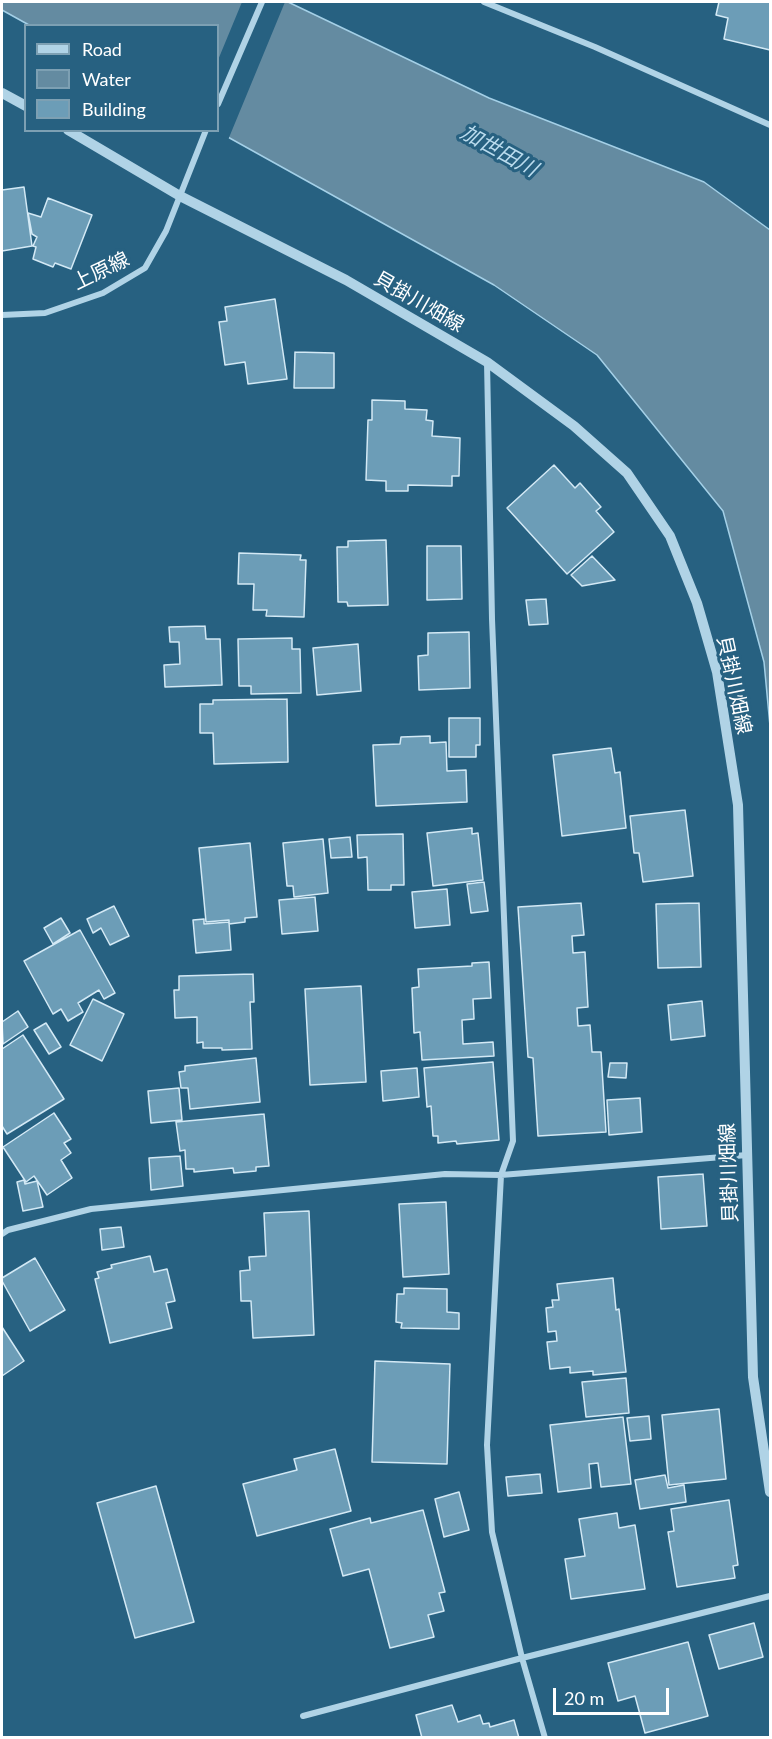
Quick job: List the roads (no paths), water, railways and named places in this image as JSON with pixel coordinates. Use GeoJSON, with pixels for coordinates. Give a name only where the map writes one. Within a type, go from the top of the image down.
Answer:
{"type":"FeatureCollection","features":[{"type":"Feature","properties":{"kind":"street"},"geometry":{"type":"LineString","coordinates":[[219,102],[262,2]]}},
{"type":"Feature","properties":{"kind":"street"},"geometry":{"type":"LineString","coordinates":[[484,2],[595,47],[771,125]]}},
{"type":"Feature","properties":{"kind":"street"},"geometry":{"type":"LineString","coordinates":[[2,93],[24,105]]}},
{"type":"Feature","properties":{"kind":"street","name":"貝掛川畑線"},"geometry":{"type":"LineString","coordinates":[[71,132],[180,196],[346,280],[487,362],[574,426],[627,473],[669,536],[697,603],[717,672],[738,805],[753,1377],[771,1492]]}},
{"type":"Feature","properties":{"kind":"street","name":"上原線"},"geometry":{"type":"LineString","coordinates":[[2,315],[45,313],[103,293],[145,268],[166,231],[205,132]]}},
{"type":"Feature","properties":{"kind":"street"},"geometry":{"type":"LineString","coordinates":[[487,362],[492,619],[513,1141],[501,1175],[487,1445],[492,1532],[522,1658],[545,1737]]}},
{"type":"Feature","properties":{"kind":"street"},"geometry":{"type":"LineString","coordinates":[[2,1234],[8,1230],[91,1209],[445,1174],[501,1175],[747,1155]]}},
{"type":"Feature","properties":{"kind":"street"},"geometry":{"type":"LineString","coordinates":[[303,1716],[771,1596]]}},
{"type":"Feature","properties":{"kind":"water","name":"加世田川"},"geometry":{"type":"Polygon","coordinates":[[[2,2],[288,2],[489,98],[704,182],[770,230],[770,726],[764,662],[723,511],[597,355],[494,285],[219,132],[219,24],[27,24],[2,10],[2,2]]]}}]}
